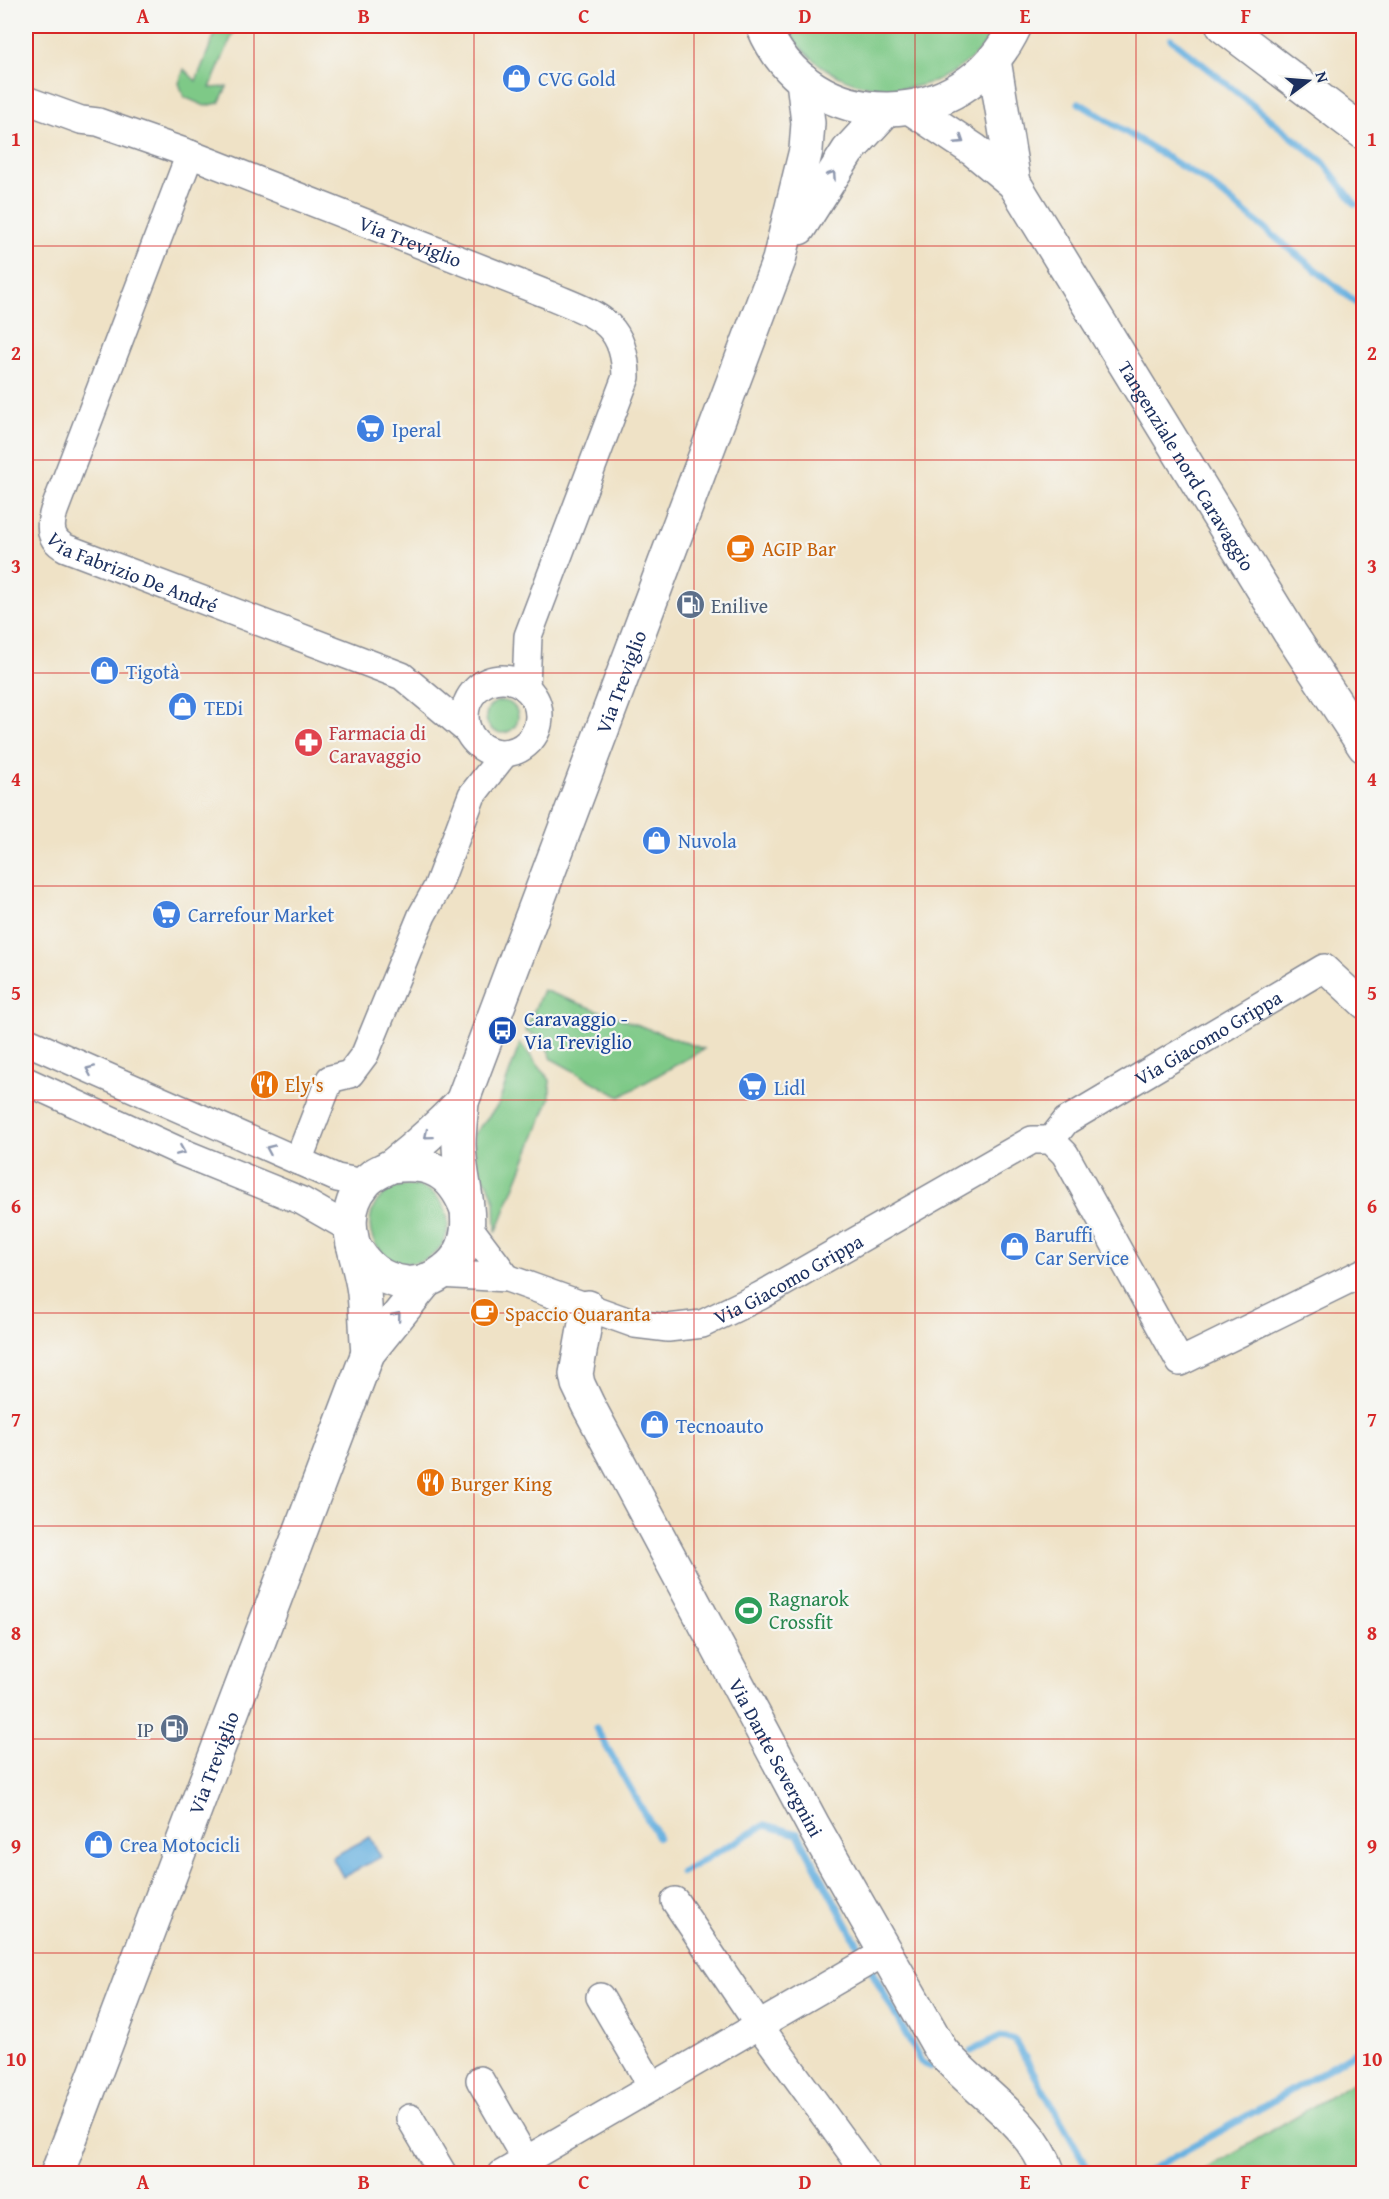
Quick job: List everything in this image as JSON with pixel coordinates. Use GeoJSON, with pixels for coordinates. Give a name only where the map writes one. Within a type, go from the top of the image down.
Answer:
{"type":"FeatureCollection","features":[{"type":"Feature","properties":{"kind":"main road"},"geometry":{"type":"LineString","coordinates":[[763,26],[773,45],[803,80],[848,103],[898,109],[948,96],[965,86],[994,60],[1015,26]]}},
{"type":"Feature","properties":{"kind":"main road"},"geometry":{"type":"LineString","coordinates":[[1223,26],[1364,133]]}},
{"type":"Feature","properties":{"kind":"main road","name":"Tangenziale nord Caravaggio"},"geometry":{"type":"LineString","coordinates":[[994,60],[1014,183]]}},
{"type":"Feature","properties":{"kind":"main road","name":"Via Treviglio"},"geometry":{"type":"LineString","coordinates":[[462,1102],[779,260],[806,150],[808,123],[803,80]]}},
{"type":"Feature","properties":{"kind":"main road","name":"Via Treviglio"},"geometry":{"type":"LineString","coordinates":[[779,260],[848,151],[898,109]]}},
{"type":"Feature","properties":{"kind":"main road","name":"Tangenziale nord Caravaggio"},"geometry":{"type":"LineString","coordinates":[[898,109],[974,150],[1014,183],[1290,633],[1364,746]]}},
{"type":"Feature","properties":{"kind":"main road"},"geometry":{"type":"LineString","coordinates":[[392,1166],[462,1102]]}},
{"type":"Feature","properties":{"kind":"main road"},"geometry":{"type":"LineString","coordinates":[[368,1353],[433,1277],[460,1254],[468,1219],[459,1145],[462,1102]]}},
{"type":"Feature","properties":{"kind":"main road"},"geometry":{"type":"LineString","coordinates":[[368,1353],[363,1315],[364,1293],[351,1236],[350,1212],[364,1183],[377,1172],[392,1166],[411,1163],[431,1167],[448,1178],[460,1193],[468,1219]]}},
{"type":"Feature","properties":{"kind":"main road"},"geometry":{"type":"LineString","coordinates":[[351,1236],[362,1260],[375,1272],[391,1280],[409,1283],[433,1277]]}},
{"type":"Feature","properties":{"kind":"main road","name":"Via Dante Severgnini"},"geometry":{"type":"LineString","coordinates":[[588,1307],[577,1363],[578,1384],[809,1817],[874,1959],[956,2068],[1028,2136],[1045,2162],[1049,2174]]}},
{"type":"Feature","properties":{"kind":"main road","name":"Via Treviglio"},"geometry":{"type":"LineString","coordinates":[[57,2174],[368,1353]]}},
{"type":"Feature","properties":{"kind":"street","name":"Via Treviglio"},"geometry":{"type":"LineString","coordinates":[[26,100],[190,154],[584,310],[606,322],[617,334],[626,358],[626,377],[528,636]]}},
{"type":"Feature","properties":{"kind":"street","name":"Via Fabrizio De André"},"geometry":{"type":"LineString","coordinates":[[190,154],[54,511],[50,524],[53,535],[57,543],[66,548],[402,676],[472,736]]}},
{"type":"Feature","properties":{"kind":"street"},"geometry":{"type":"LineString","coordinates":[[472,795],[472,736],[465,711],[474,693],[528,636]]}},
{"type":"Feature","properties":{"kind":"street"},"geometry":{"type":"LineString","coordinates":[[472,736],[494,752],[505,753],[524,746],[536,730],[538,709],[526,688],[528,636]]}},
{"type":"Feature","properties":{"kind":"street"},"geometry":{"type":"LineString","coordinates":[[424,695],[512,681],[526,688]]}},
{"type":"Feature","properties":{"kind":"street"},"geometry":{"type":"LineString","coordinates":[[298,1161],[330,1079],[350,1074],[364,1054],[422,915],[437,888],[472,795],[505,753]]}},
{"type":"Feature","properties":{"kind":"street","name":"Via Giacomo Grippa"},"geometry":{"type":"LineString","coordinates":[[433,1277],[507,1278],[635,1324],[668,1328],[702,1324],[760,1296],[1032,1140],[1050,1140],[1066,1121],[1324,968],[1364,1005]]}},
{"type":"Feature","properties":{"kind":"street"},"geometry":{"type":"LineString","coordinates":[[26,1041],[337,1178],[364,1183]]}},
{"type":"Feature","properties":{"kind":"street"},"geometry":{"type":"LineString","coordinates":[[26,1081],[179,1151],[302,1201],[351,1236]]}},
{"type":"Feature","properties":{"kind":"street"},"geometry":{"type":"LineString","coordinates":[[1050,1140],[1065,1154],[1180,1362],[1364,1272]]}},
{"type":"Feature","properties":{"kind":"street"},"geometry":{"type":"LineString","coordinates":[[468,1219],[507,1278]]}},
{"type":"Feature","properties":{"kind":"street"},"geometry":{"type":"LineString","coordinates":[[675,1901],[758,2024],[867,2174]]}},
{"type":"Feature","properties":{"kind":"street"},"geometry":{"type":"LineString","coordinates":[[502,2174],[874,1959]]}},
{"type":"Feature","properties":{"kind":"street"},"geometry":{"type":"LineString","coordinates":[[600,1997],[652,2086]]}},
{"type":"Feature","properties":{"kind":"street"},"geometry":{"type":"LineString","coordinates":[[480,2080],[526,2160]]}},
{"type":"Feature","properties":{"kind":"street"},"geometry":{"type":"LineString","coordinates":[[410,2118],[443,2174]]}},
{"type":"Feature","properties":{"kind":"green space"},"geometry":{"type":"Polygon","coordinates":[[[218,26],[236,26],[210,88],[227,87],[219,103],[205,106],[184,97],[179,83],[184,69],[196,81],[218,26]]]}},
{"type":"Feature","properties":{"kind":"green space"},"geometry":{"type":"Polygon","coordinates":[[[786,26],[997,26],[976,54],[951,73],[922,85],[891,89],[861,85],[832,73],[807,53],[786,26]]]}},
{"type":"Feature","properties":{"kind":"green space"},"geometry":{"type":"Polygon","coordinates":[[[502,701],[513,706],[518,717],[513,728],[502,733],[491,728],[486,717],[491,706],[502,701]]]}},
{"type":"Feature","properties":{"kind":"green space"},"geometry":{"type":"Polygon","coordinates":[[[543,990],[704,1049],[620,1097],[552,1059],[543,1039],[525,1031],[543,990]]]}},
{"type":"Feature","properties":{"kind":"green space"},"geometry":{"type":"Polygon","coordinates":[[[520,1043],[550,1080],[550,1098],[496,1233],[495,1202],[488,1183],[477,1170],[473,1135],[498,1105],[520,1043]]]}},
{"type":"Feature","properties":{"kind":"green space"},"geometry":{"type":"Polygon","coordinates":[[[409,1185],[424,1188],[437,1196],[445,1209],[448,1224],[445,1239],[437,1252],[424,1260],[409,1263],[394,1260],[381,1252],[373,1239],[370,1224],[373,1209],[381,1196],[394,1188],[409,1185]]]}},
{"type":"Feature","properties":{"kind":"green space"},"geometry":{"type":"Polygon","coordinates":[[[1363,2077],[1363,2173],[1199,2173],[1363,2077]]]}},
{"type":"Feature","properties":{"kind":"water"},"geometry":{"type":"Polygon","coordinates":[[[370,1837],[381,1857],[343,1877],[332,1857],[370,1837]]]}},
{"type":"Feature","properties":{"kind":"waterway"},"geometry":{"type":"LineString","coordinates":[[1171,39],[1323,162],[1355,204]]}},
{"type":"Feature","properties":{"kind":"waterway"},"geometry":{"type":"LineString","coordinates":[[1079,103],[1207,182],[1364,309]]}},
{"type":"Feature","properties":{"kind":"waterway"},"geometry":{"type":"LineString","coordinates":[[596,1728],[658,1837]]}},
{"type":"Feature","properties":{"kind":"waterway"},"geometry":{"type":"LineString","coordinates":[[682,1872],[765,1825],[798,1834],[865,1958]]}},
{"type":"Feature","properties":{"kind":"waterway"},"geometry":{"type":"LineString","coordinates":[[870,1968],[921,2062],[930,2067]]}},
{"type":"Feature","properties":{"kind":"waterway"},"geometry":{"type":"LineString","coordinates":[[971,2051],[1001,2036],[1015,2040],[1091,2174]]}},
{"type":"Feature","properties":{"kind":"waterway"},"geometry":{"type":"LineString","coordinates":[[1143,2174],[1364,2047]]}},
{"type":"Feature","properties":{"kind":"place","name":"CVG Gold"},"geometry":{"type":"Point","coordinates":[517,78]}},
{"type":"Feature","properties":{"kind":"place","name":"Iperal"},"geometry":{"type":"Point","coordinates":[371,429]}},
{"type":"Feature","properties":{"kind":"place","name":"AGIP Bar"},"geometry":{"type":"Point","coordinates":[741,548]}},
{"type":"Feature","properties":{"kind":"place","name":"Enilive"},"geometry":{"type":"Point","coordinates":[690,605]}},
{"type":"Feature","properties":{"kind":"place","name":"Tigotà"},"geometry":{"type":"Point","coordinates":[105,671]}},
{"type":"Feature","properties":{"kind":"place","name":"TEDi"},"geometry":{"type":"Point","coordinates":[183,707]}},
{"type":"Feature","properties":{"kind":"place","name":"Farmacia di Caravaggio"},"geometry":{"type":"Point","coordinates":[308,743]}},
{"type":"Feature","properties":{"kind":"place","name":"Nuvola"},"geometry":{"type":"Point","coordinates":[657,840]}},
{"type":"Feature","properties":{"kind":"place","name":"Carrefour Market"},"geometry":{"type":"Point","coordinates":[167,914]}},
{"type":"Feature","properties":{"kind":"place","name":"Caravaggio - Via Treviglio"},"geometry":{"type":"Point","coordinates":[503,1030]}},
{"type":"Feature","properties":{"kind":"place","name":"Ely's"},"geometry":{"type":"Point","coordinates":[264,1084]}},
{"type":"Feature","properties":{"kind":"place","name":"Lidl"},"geometry":{"type":"Point","coordinates":[753,1087]}},
{"type":"Feature","properties":{"kind":"place","name":"Baruffi Car Service"},"geometry":{"type":"Point","coordinates":[1014,1246]}},
{"type":"Feature","properties":{"kind":"place","name":"Spaccio Quaranta"},"geometry":{"type":"Point","coordinates":[484,1313]}},
{"type":"Feature","properties":{"kind":"place","name":"Tecnoauto"},"geometry":{"type":"Point","coordinates":[655,1425]}},
{"type":"Feature","properties":{"kind":"place","name":"Burger King"},"geometry":{"type":"Point","coordinates":[430,1483]}},
{"type":"Feature","properties":{"kind":"place","name":"Ragnarok Crossfit"},"geometry":{"type":"Point","coordinates":[748,1610]}},
{"type":"Feature","properties":{"kind":"place","name":"IP"},"geometry":{"type":"Point","coordinates":[175,1729]}},
{"type":"Feature","properties":{"kind":"place","name":"Crea Motocicli"},"geometry":{"type":"Point","coordinates":[99,1844]}}]}
